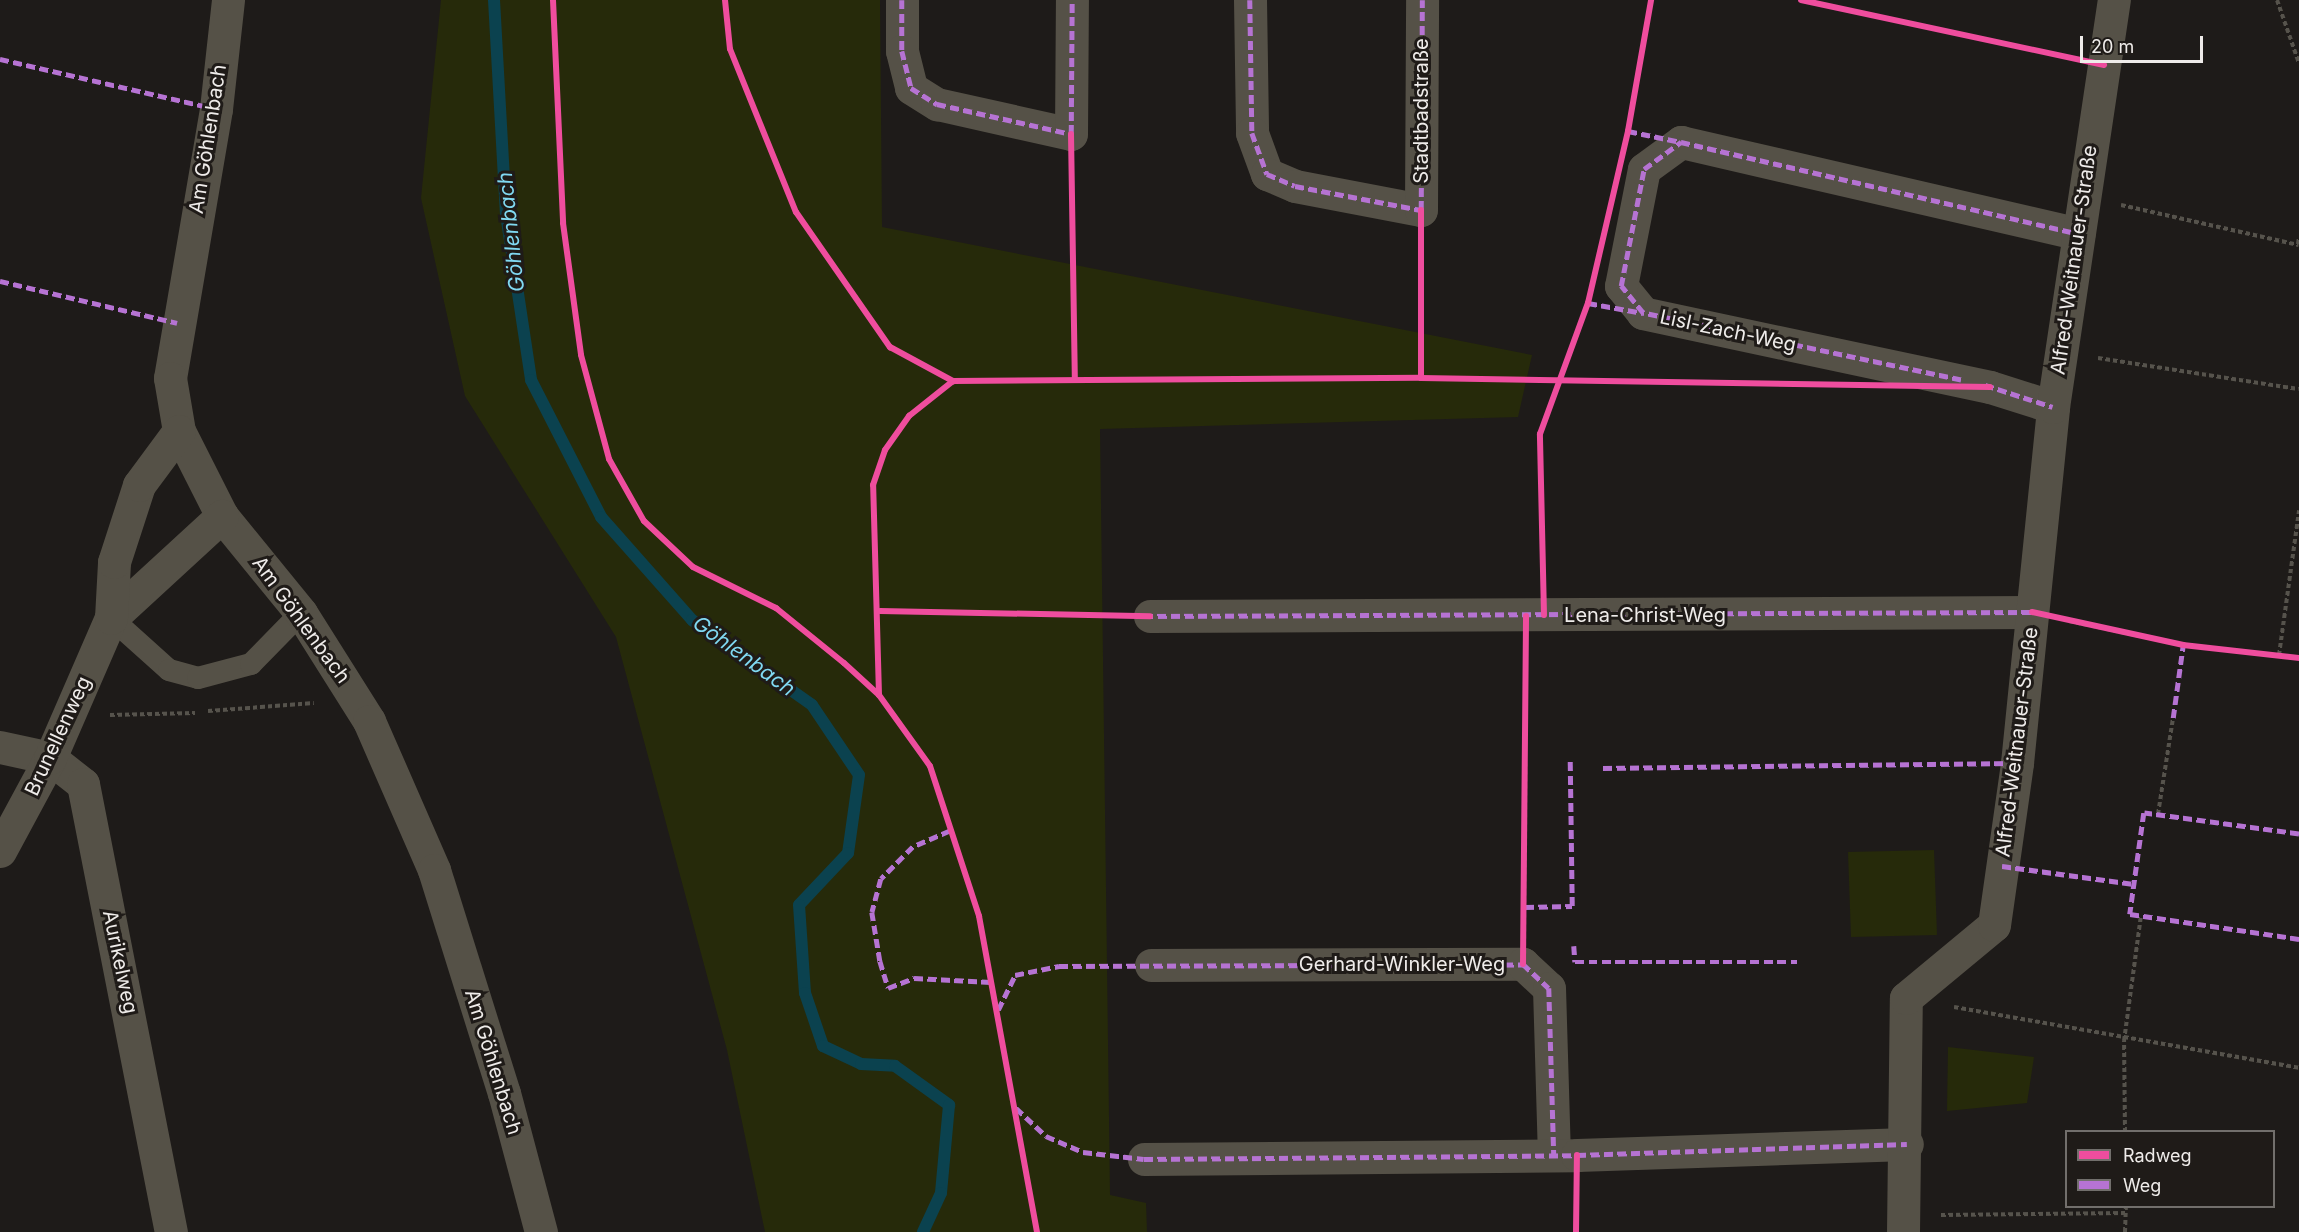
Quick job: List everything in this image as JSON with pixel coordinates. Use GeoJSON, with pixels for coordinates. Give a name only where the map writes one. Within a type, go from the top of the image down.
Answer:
{"type":"FeatureCollection","features":[{"type":"Feature","properties":{"kind":"street","name":"Am Göhlenbach"},"geometry":{"type":"LineString","coordinates":[[228,0],[216,109],[175,334],[170,378],[179,431],[222,516],[301,613],[369,721],[434,870],[504,1093],[541,1232]]}},
{"type":"Feature","properties":{"kind":"street"},"geometry":{"type":"LineString","coordinates":[[902,0],[902,51],[911,88],[937,104],[1071,134],[1072,0]]}},
{"type":"Feature","properties":{"kind":"street","name":"Stadtbadstraße"},"geometry":{"type":"LineString","coordinates":[[1250,0],[1252,133],[1267,174],[1295,186],[1421,210],[1422,0]]}},
{"type":"Feature","properties":{"kind":"street","name":"Alfred-Weitnauer-Straße"},"geometry":{"type":"LineString","coordinates":[[1906,998],[1994,925],[2032,612],[2053,407],[2114,0]]}},
{"type":"Feature","properties":{"kind":"street","name":"Lisl-Zach-Weg"},"geometry":{"type":"LineString","coordinates":[[2053,407],[1990,387],[1643,313],[1621,286],[1644,169],[1681,142],[2079,234]]}},
{"type":"Feature","properties":{"kind":"street","name":"Brunellenweg"},"geometry":{"type":"LineString","coordinates":[[0,851],[50,759],[111,618],[114,562],[139,484],[179,431]]}},
{"type":"Feature","properties":{"kind":"street","name":"Brunellenweg"},"geometry":{"type":"LineString","coordinates":[[111,618],[222,516]]}},
{"type":"Feature","properties":{"kind":"street","name":"Lena-Christ-Weg"},"geometry":{"type":"LineString","coordinates":[[1150,616],[2032,612]]}},
{"type":"Feature","properties":{"kind":"street","name":"Aurikelweg"},"geometry":{"type":"LineString","coordinates":[[0,747],[50,759],[83,784],[171,1232]]}},
{"type":"Feature","properties":{"kind":"street","name":"Gerhard-Winkler-Weg"},"geometry":{"type":"LineString","coordinates":[[1151,965],[1523,964],[1550,988],[1554,1154]]}},
{"type":"Feature","properties":{"kind":"street"},"geometry":{"type":"LineString","coordinates":[[1903,1224],[1907,1144],[1906,998]]}},
{"type":"Feature","properties":{"kind":"street"},"geometry":{"type":"LineString","coordinates":[[1143,1159],[1554,1154],[1907,1144]]}},
{"type":"Feature","properties":{"kind":"lane"},"geometry":{"type":"LineString","coordinates":[[111,618],[169,670],[198,678],[251,664],[301,613]]}},
{"type":"Feature","properties":{"kind":"path"},"geometry":{"type":"LineString","coordinates":[[2277,0],[2299,63]]}},
{"type":"Feature","properties":{"kind":"path"},"geometry":{"type":"LineString","coordinates":[[2083,198],[2216,222],[2298,245],[2299,237]]}},
{"type":"Feature","properties":{"kind":"path"},"geometry":{"type":"LineString","coordinates":[[2061,352],[2299,389]]}},
{"type":"Feature","properties":{"kind":"path"},"geometry":{"type":"LineString","coordinates":[[2279,655],[2299,510]]}},
{"type":"Feature","properties":{"kind":"path"},"geometry":{"type":"LineString","coordinates":[[2032,612],[2183,645],[2299,658]]}},
{"type":"Feature","properties":{"kind":"path"},"geometry":{"type":"LineString","coordinates":[[2158,814],[2173,718]]}},
{"type":"Feature","properties":{"kind":"path"},"geometry":{"type":"LineString","coordinates":[[2125,1130],[2124,1041],[2141,915]]}},
{"type":"Feature","properties":{"kind":"path"},"geometry":{"type":"LineString","coordinates":[[1906,998],[2124,1041],[2299,1068]]}},
{"type":"Feature","properties":{"kind":"path"},"geometry":{"type":"LineString","coordinates":[[2125,1232],[2126,1208]]}},
{"type":"Feature","properties":{"kind":"path"},"geometry":{"type":"LineString","coordinates":[[1903,1224],[2126,1213]]}},
{"type":"Feature","properties":{"kind":"green space"},"geometry":{"type":"Polygon","coordinates":[[[441,0],[880,0],[882,227],[1532,355],[1518,417],[1100,429],[1110,1195],[1146,1203],[1147,1232],[765,1232],[727,1050],[616,637],[465,396],[421,198],[441,0]]]}},
{"type":"Feature","properties":{"kind":"green space"},"geometry":{"type":"Polygon","coordinates":[[[1934,850],[1937,935],[1851,937],[1848,852],[1934,850]]]}},
{"type":"Feature","properties":{"kind":"green space"},"geometry":{"type":"Polygon","coordinates":[[[1948,1047],[2034,1057],[2027,1103],[1947,1111],[1948,1047]]]}},
{"type":"Feature","properties":{"kind":"waterway","name":"Göhlenbach"},"geometry":{"type":"LineString","coordinates":[[494,0],[506,214],[531,380],[601,517],[692,620],[812,705],[859,775],[848,853],[799,905],[805,993],[823,1046],[861,1064],[895,1066],[949,1105],[941,1193],[923,1232]]}},
{"type":"Feature","properties":{"kind":"marked path"},"geometry":{"type":"LineString","coordinates":[[902,0],[902,51],[911,88],[937,104],[1071,134],[1072,0]]}},
{"type":"Feature","properties":{"kind":"marked path"},"geometry":{"type":"LineString","coordinates":[[1250,0],[1252,133],[1267,174],[1295,186],[1421,210],[1422,0]]}},
{"type":"Feature","properties":{"kind":"marked path"},"geometry":{"type":"LineString","coordinates":[[0,59],[216,109]]}},
{"type":"Feature","properties":{"kind":"marked path"},"geometry":{"type":"LineString","coordinates":[[1628,131],[1681,142]]}},
{"type":"Feature","properties":{"kind":"marked path"},"geometry":{"type":"LineString","coordinates":[[1961,380],[1643,313],[1621,286],[1644,169],[1681,142],[2079,234]]}},
{"type":"Feature","properties":{"kind":"marked path"},"geometry":{"type":"LineString","coordinates":[[0,281],[177,323]]}},
{"type":"Feature","properties":{"kind":"marked path"},"geometry":{"type":"LineString","coordinates":[[1588,303],[1643,313]]}},
{"type":"Feature","properties":{"kind":"marked path"},"geometry":{"type":"LineString","coordinates":[[1985,385],[2053,407]]}},
{"type":"Feature","properties":{"kind":"marked path"},"geometry":{"type":"LineString","coordinates":[[1144,616],[2032,612]]}},
{"type":"Feature","properties":{"kind":"marked path"},"geometry":{"type":"LineString","coordinates":[[2173,718],[2183,645]]}},
{"type":"Feature","properties":{"kind":"marked path"},"geometry":{"type":"LineString","coordinates":[[1525,907],[1572,906],[1570,761]]}},
{"type":"Feature","properties":{"kind":"marked path"},"geometry":{"type":"LineString","coordinates":[[1603,768],[2017,763]]}},
{"type":"Feature","properties":{"kind":"marked path"},"geometry":{"type":"LineString","coordinates":[[2299,834],[2144,813],[2130,914],[2299,939]]}},
{"type":"Feature","properties":{"kind":"marked path"},"geometry":{"type":"LineString","coordinates":[[950,831],[913,847],[881,879],[872,912],[880,961],[888,988],[914,978],[991,982]]}},
{"type":"Feature","properties":{"kind":"marked path"},"geometry":{"type":"LineString","coordinates":[[2002,866],[2134,884]]}},
{"type":"Feature","properties":{"kind":"marked path"},"geometry":{"type":"LineString","coordinates":[[1574,946],[1575,962],[1797,962]]}},
{"type":"Feature","properties":{"kind":"marked path"},"geometry":{"type":"LineString","coordinates":[[998,1010],[1015,975],[1059,966],[1523,964],[1549,988],[1554,1154]]}},
{"type":"Feature","properties":{"kind":"marked path"},"geometry":{"type":"LineString","coordinates":[[1016,1108],[1046,1136],[1083,1152],[1144,1159],[1577,1155],[1907,1144]]}},
{"type":"Feature","properties":{"kind":"cycle path"},"geometry":{"type":"LineString","coordinates":[[553,0],[563,223],[581,355],[609,459],[644,521],[693,567],[776,608],[844,663],[879,695],[930,766],[979,916],[1037,1232]]}},
{"type":"Feature","properties":{"kind":"cycle path"},"geometry":{"type":"LineString","coordinates":[[725,0],[730,49],[796,212],[890,347],[953,381]]}},
{"type":"Feature","properties":{"kind":"cycle path"},"geometry":{"type":"LineString","coordinates":[[1544,615],[1540,434],[1588,303],[1628,131],[1651,0]]}},
{"type":"Feature","properties":{"kind":"cycle path"},"geometry":{"type":"LineString","coordinates":[[1801,0],[2104,65]]}},
{"type":"Feature","properties":{"kind":"cycle path"},"geometry":{"type":"LineString","coordinates":[[1071,134],[1075,380]]}},
{"type":"Feature","properties":{"kind":"cycle path"},"geometry":{"type":"LineString","coordinates":[[1421,210],[1421,378]]}},
{"type":"Feature","properties":{"kind":"cycle path"},"geometry":{"type":"LineString","coordinates":[[879,695],[873,485],[885,450],[909,416],[953,381],[1421,378],[1990,387]]}},
{"type":"Feature","properties":{"kind":"cycle path"},"geometry":{"type":"LineString","coordinates":[[880,611],[1150,616]]}},
{"type":"Feature","properties":{"kind":"cycle path"},"geometry":{"type":"LineString","coordinates":[[2032,612],[2183,645],[2299,658]]}},
{"type":"Feature","properties":{"kind":"cycle path"},"geometry":{"type":"LineString","coordinates":[[1523,964],[1526,616]]}},
{"type":"Feature","properties":{"kind":"cycle path"},"geometry":{"type":"LineString","coordinates":[[1576,1232],[1577,1155]]}}]}
